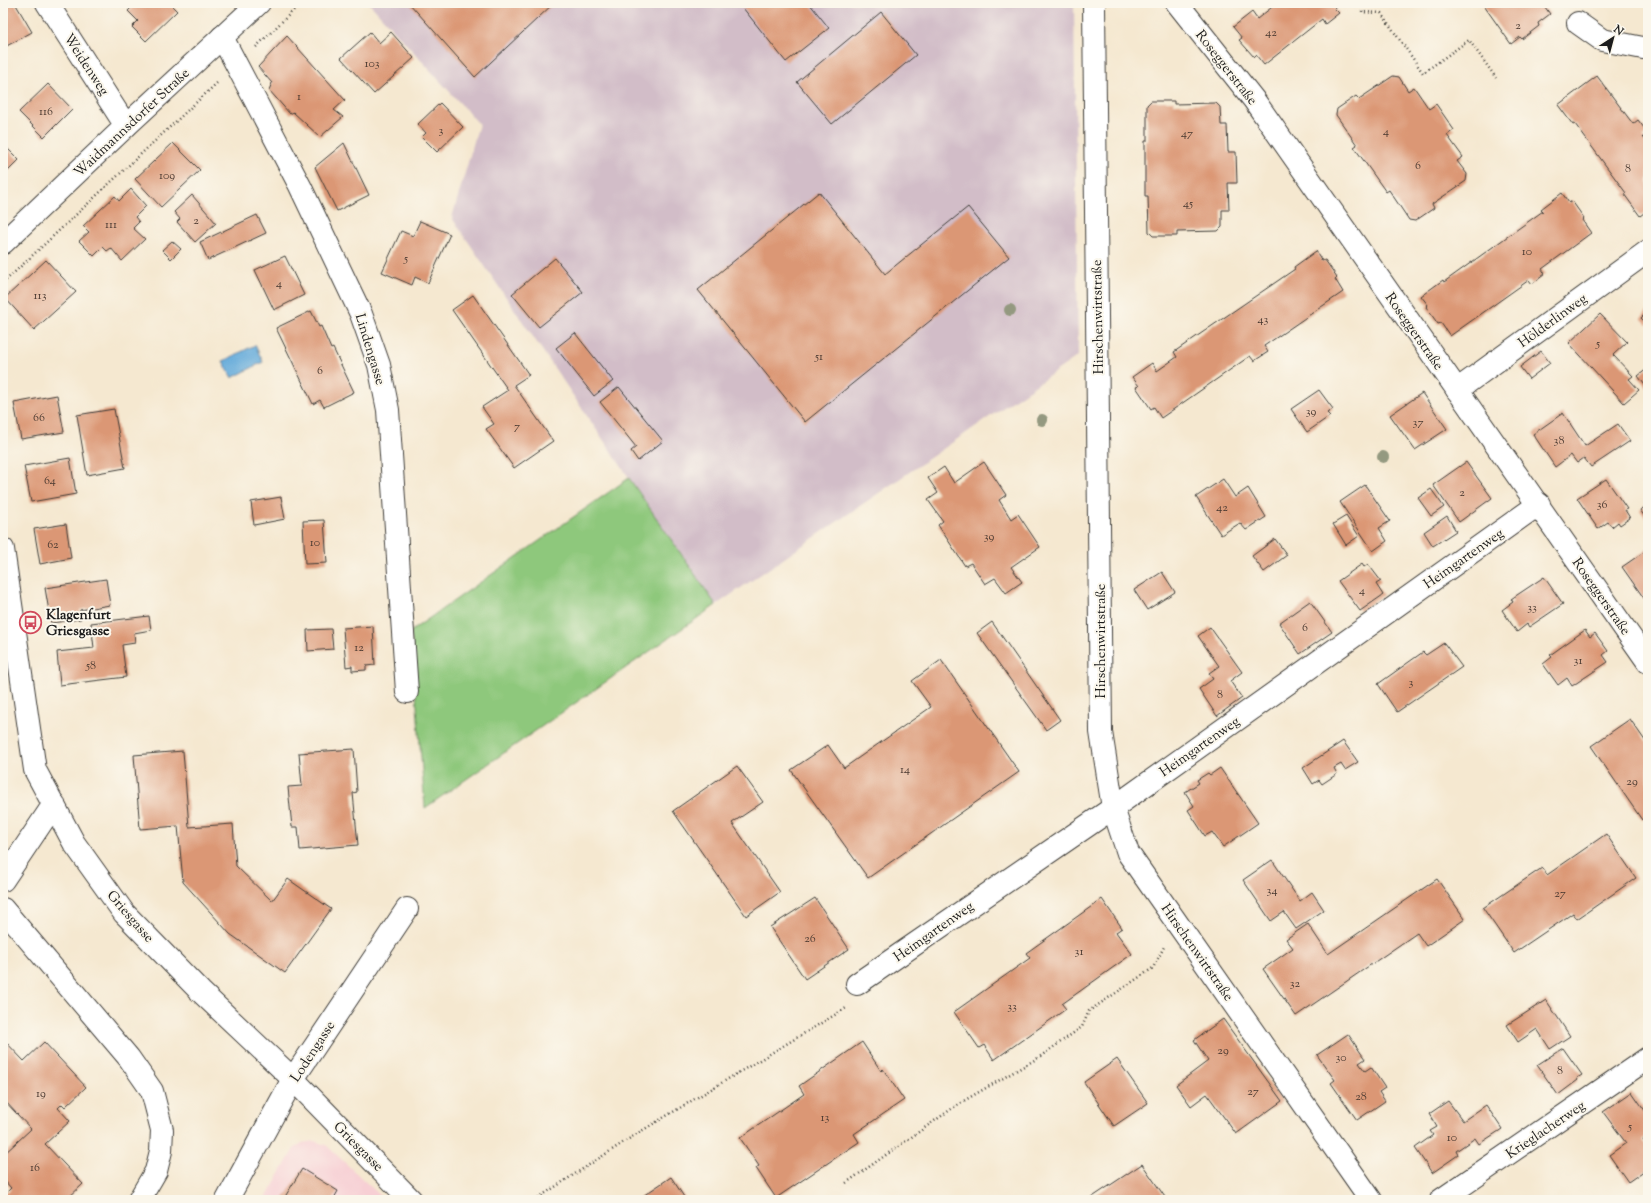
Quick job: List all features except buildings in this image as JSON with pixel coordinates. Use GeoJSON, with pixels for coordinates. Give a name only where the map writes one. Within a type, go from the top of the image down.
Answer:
{"type":"FeatureCollection","features":[{"type":"Feature","properties":{"kind":"street","name":"Weidenweg"},"geometry":{"type":"LineString","coordinates":[[47,3],[126,126]]}},
{"type":"Feature","properties":{"kind":"street","name":"Waidmannsdorfer Straße"},"geometry":{"type":"LineString","coordinates":[[3,243],[126,126],[260,3]]}},
{"type":"Feature","properties":{"kind":"street","name":"Hirschenwirtstraße"},"geometry":{"type":"LineString","coordinates":[[1094,3],[1101,732],[1113,808],[1128,853],[1371,1200]]}},
{"type":"Feature","properties":{"kind":"street","name":"Roseggerstraße"},"geometry":{"type":"LineString","coordinates":[[1184,5],[1254,100],[1457,390],[1539,504],[1648,662]]}},
{"type":"Feature","properties":{"kind":"street"},"geometry":{"type":"LineString","coordinates":[[1578,23],[1602,40],[1646,50]]}},
{"type":"Feature","properties":{"kind":"street","name":"Lindengasse"},"geometry":{"type":"LineString","coordinates":[[222,37],[300,186],[361,314],[379,365],[388,410],[407,692]]}},
{"type":"Feature","properties":{"kind":"street","name":"Hölderlinweg"},"geometry":{"type":"LineString","coordinates":[[1457,390],[1648,251]]}},
{"type":"Feature","properties":{"kind":"street","name":"Heimgartenweg"},"geometry":{"type":"LineString","coordinates":[[854,994],[1539,504]]}},
{"type":"Feature","properties":{"kind":"street","name":"Griesgasse"},"geometry":{"type":"LineString","coordinates":[[3,549],[35,770],[74,843],[124,913],[201,992],[293,1079],[411,1200]]}},
{"type":"Feature","properties":{"kind":"street"},"geometry":{"type":"LineString","coordinates":[[3,880],[54,804]]}},
{"type":"Feature","properties":{"kind":"street"},"geometry":{"type":"LineString","coordinates":[[3,909],[129,1058],[152,1092],[162,1130],[161,1151],[156,1171],[139,1200]]}},
{"type":"Feature","properties":{"kind":"street","name":"Lodengasse"},"geometry":{"type":"LineString","coordinates":[[227,1200],[293,1079],[407,909]]}},
{"type":"Feature","properties":{"kind":"street","name":"Krieglacherweg"},"geometry":{"type":"LineString","coordinates":[[1441,1200],[1648,1058]]}},
{"type":"Feature","properties":{"kind":"path"},"geometry":{"type":"LineString","coordinates":[[3,283],[237,65],[301,3]]}},
{"type":"Feature","properties":{"kind":"path"},"geometry":{"type":"LineString","coordinates":[[1363,3],[1362,12],[1381,13],[1423,73],[1469,40],[1496,78]]}},
{"type":"Feature","properties":{"kind":"path"},"geometry":{"type":"LineString","coordinates":[[846,1184],[960,1103],[1038,1058],[1082,1027],[1089,1011],[1153,968],[1177,922]]}},
{"type":"Feature","properties":{"kind":"path"},"geometry":{"type":"LineString","coordinates":[[535,1200],[854,994]]}},
{"type":"Feature","properties":{"kind":"shaded area"},"geometry":{"type":"Polygon","coordinates":[[[369,3],[1074,3],[1078,356],[716,605],[452,218],[479,124],[369,3]]]}},
{"type":"Feature","properties":{"kind":"shaded area"},"geometry":{"type":"Polygon","coordinates":[[[314,1141],[326,1145],[385,1200],[265,1200],[294,1149],[302,1143],[314,1141]]]}},
{"type":"Feature","properties":{"kind":"green space"},"geometry":{"type":"Polygon","coordinates":[[[629,478],[716,605],[425,808],[411,631],[629,478]]]}},
{"type":"Feature","properties":{"kind":"water"},"geometry":{"type":"Polygon","coordinates":[[[255,345],[263,362],[232,378],[223,361],[255,345]]]}},
{"type":"Feature","properties":{"kind":"place","name":"Klagenfurt Griesgasse"},"geometry":{"type":"Point","coordinates":[31,622]}}]}
